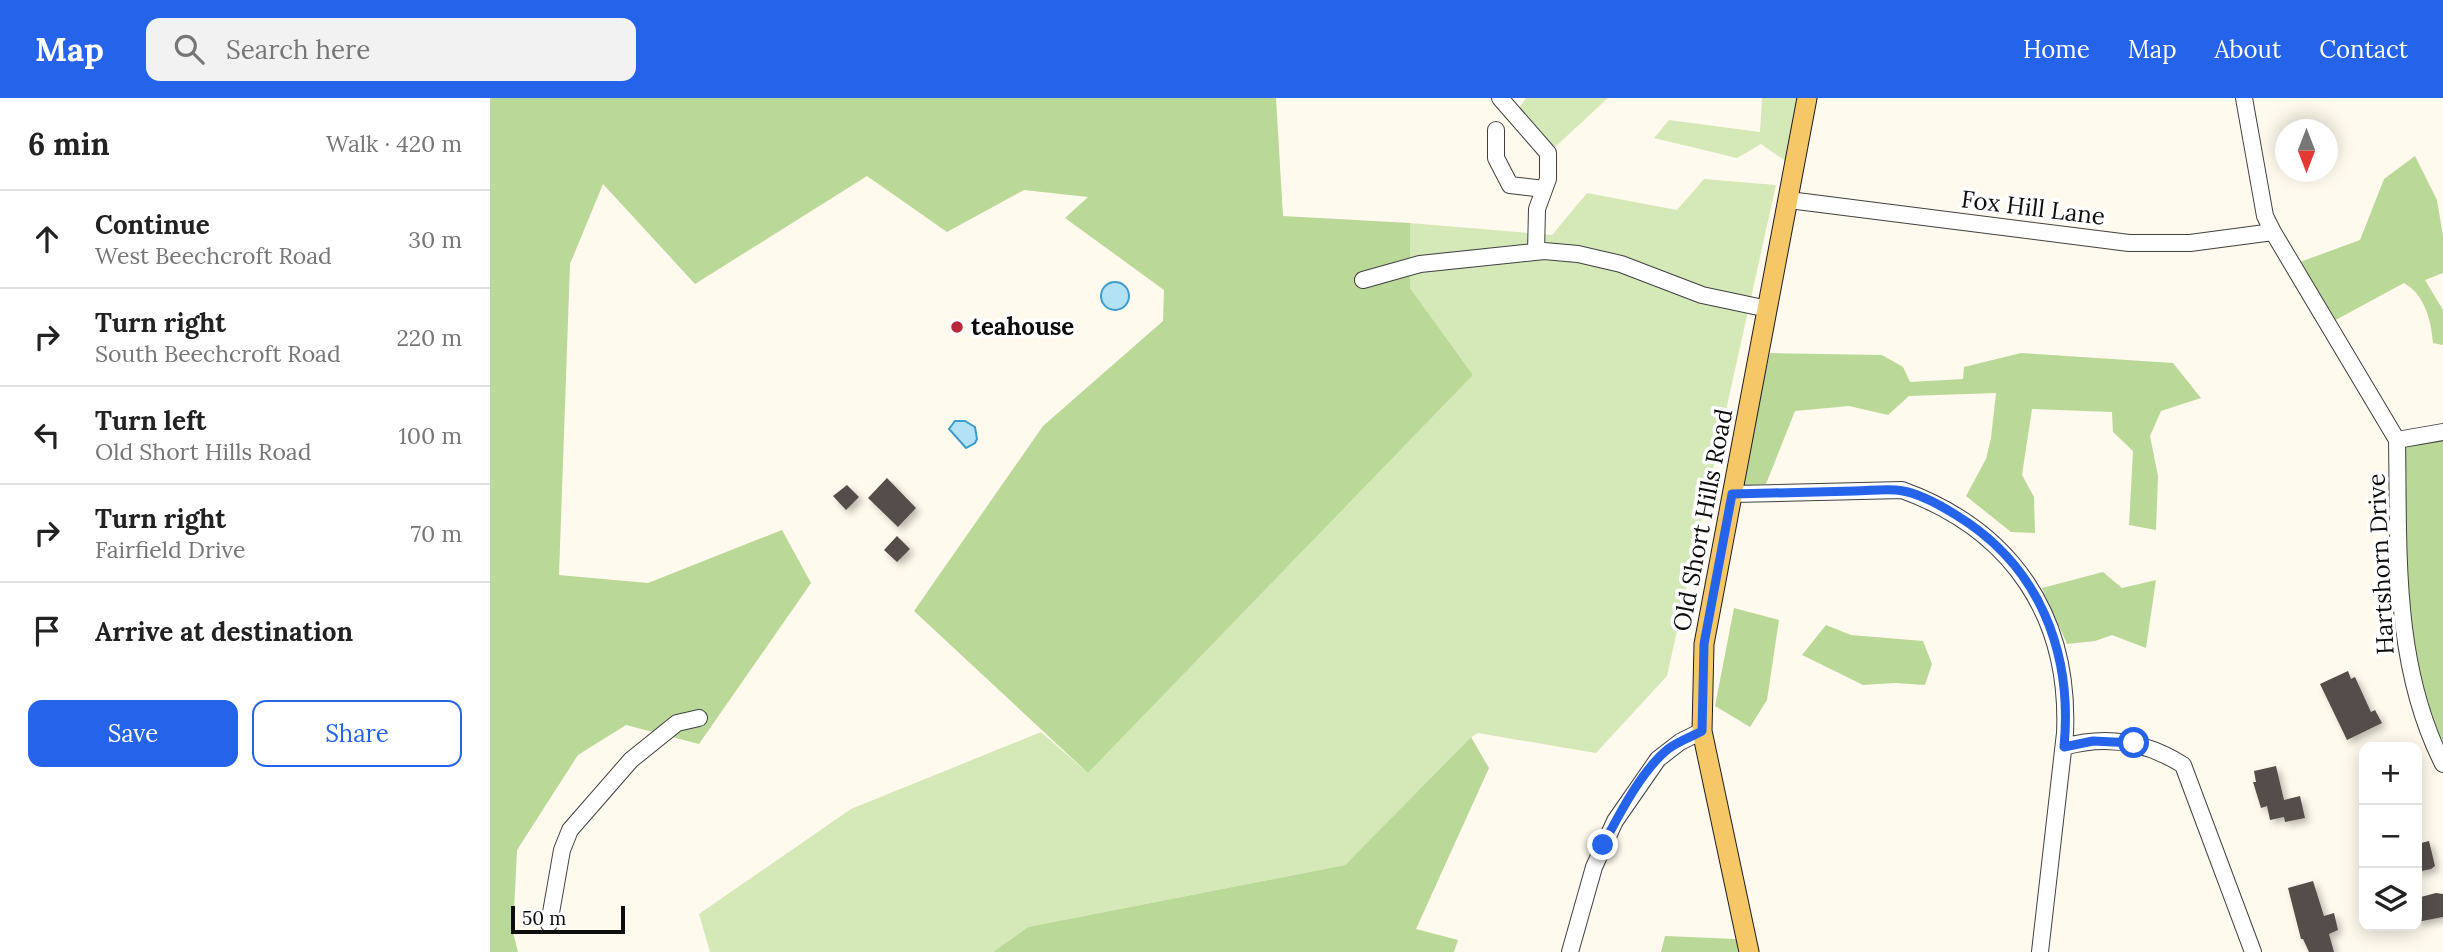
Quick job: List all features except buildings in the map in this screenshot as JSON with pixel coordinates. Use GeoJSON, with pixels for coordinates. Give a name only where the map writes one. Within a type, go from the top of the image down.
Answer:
{"type":"FeatureCollection","features":[{"type":"Feature","properties":{"kind":"main road","name":"Old Short Hills Road"},"geometry":{"type":"LineString","coordinates":[[1749,952],[1702,731],[1704,644],[1807,98]]}},
{"type":"Feature","properties":{"kind":"street"},"geometry":{"type":"LineString","coordinates":[[1500,98],[1548,153],[1548,179],[1537,209],[1536,252]]}},
{"type":"Feature","properties":{"kind":"street"},"geometry":{"type":"LineString","coordinates":[[2244,98],[2265,216],[2273,232],[2398,440],[2443,432]]}},
{"type":"Feature","properties":{"kind":"street"},"geometry":{"type":"LineString","coordinates":[[1496,130],[1496,158],[1510,185],[1544,189]]}},
{"type":"Feature","properties":{"kind":"street","name":"Fox Hill Lane"},"geometry":{"type":"LineString","coordinates":[[1789,200],[2129,243],[2190,243],[2273,232]]}},
{"type":"Feature","properties":{"kind":"street"},"geometry":{"type":"LineString","coordinates":[[1363,280],[1420,264],[1536,252],[1578,254],[1621,264],[1702,295],[1768,309]]}},
{"type":"Feature","properties":{"kind":"street","name":"Hartshorn Drive"},"geometry":{"type":"LineString","coordinates":[[2398,440],[2402,624],[2413,688],[2434,747],[2443,764]]}},
{"type":"Feature","properties":{"kind":"street"},"geometry":{"type":"LineString","coordinates":[[1732,494],[1902,490],[1967,521],[2005,555],[2032,591],[2044,612],[2060,657],[2066,705],[2064,747],[2040,952]]}},
{"type":"Feature","properties":{"kind":"street"},"geometry":{"type":"LineString","coordinates":[[549,924],[562,850],[570,830],[631,760],[677,723],[699,718]]}},
{"type":"Feature","properties":{"kind":"street"},"geometry":{"type":"LineString","coordinates":[[1570,952],[1594,867],[1615,821],[1658,759],[1680,741],[1702,731]]}},
{"type":"Feature","properties":{"kind":"street"},"geometry":{"type":"LineString","coordinates":[[2064,747],[2093,741],[2120,741],[2159,752],[2183,765],[2253,952]]}},
{"type":"Feature","properties":{"kind":"green space"},"geometry":{"type":"Polygon","coordinates":[[[490,98],[1276,98],[1283,216],[1410,223],[1410,288],[1473,375],[1088,773],[914,611],[1043,426],[1163,321],[1164,290],[1065,218],[1088,197],[1024,190],[947,232],[867,176],[695,284],[603,184],[570,264],[559,575],[648,583],[782,530],[811,583],[699,744],[626,725],[578,755],[517,850],[513,932],[518,952],[490,952],[490,98]]]}},
{"type":"Feature","properties":{"kind":"green space"},"geometry":{"type":"Polygon","coordinates":[[[1526,98],[1608,98],[1555,147],[1519,108],[1526,98]]]}},
{"type":"Feature","properties":{"kind":"green space"},"geometry":{"type":"Polygon","coordinates":[[[1762,98],[1798,98],[1787,162],[1761,144],[1737,158],[1654,138],[1669,120],[1760,132],[1762,98]]]}},
{"type":"Feature","properties":{"kind":"green space"},"geometry":{"type":"Polygon","coordinates":[[[2415,156],[2437,200],[2443,236],[2443,273],[2425,280],[2443,310],[2443,345],[2433,343],[2426,309],[2417,294],[2404,283],[2332,322],[2300,262],[2360,240],[2384,179],[2415,156]]]}},
{"type":"Feature","properties":{"kind":"green space"},"geometry":{"type":"Polygon","coordinates":[[[1704,179],[1776,185],[1667,676],[1596,753],[1478,733],[1345,865],[1028,927],[993,952],[710,952],[699,914],[851,809],[1041,732],[1088,773],[1473,375],[1410,288],[1410,223],[1552,235],[1587,193],[1677,210],[1704,179]]]}},
{"type":"Feature","properties":{"kind":"green space"},"geometry":{"type":"Polygon","coordinates":[[[1770,353],[1882,355],[1903,367],[1910,382],[1963,379],[1964,367],[2021,353],[2173,363],[2201,398],[2161,411],[2150,436],[2158,476],[2156,530],[2129,525],[2133,451],[2113,432],[2112,412],[2032,409],[2022,475],[2034,497],[2035,533],[2011,532],[1966,496],[1986,459],[1996,393],[1909,396],[1888,415],[1849,406],[1795,411],[1766,484],[1740,486],[1770,353]]]}},
{"type":"Feature","properties":{"kind":"green space"},"geometry":{"type":"Polygon","coordinates":[[[2443,424],[2443,757],[2433,740],[2398,597],[2404,433],[2443,424]]]}},
{"type":"Feature","properties":{"kind":"green space"},"geometry":{"type":"Polygon","coordinates":[[[2103,572],[2122,588],[2156,580],[2146,648],[2112,635],[2095,641],[2067,644],[2042,588],[2103,572]]]}},
{"type":"Feature","properties":{"kind":"green space"},"geometry":{"type":"Polygon","coordinates":[[[1734,608],[1779,620],[1767,700],[1750,727],[1715,706],[1734,608]]]}},
{"type":"Feature","properties":{"kind":"green space"},"geometry":{"type":"Polygon","coordinates":[[[1826,625],[1851,635],[1923,641],[1932,664],[1925,685],[1863,685],[1802,655],[1826,625]]]}},
{"type":"Feature","properties":{"kind":"green space"},"geometry":{"type":"Polygon","coordinates":[[[1471,737],[1489,768],[1416,929],[1458,940],[1454,952],[993,952],[1028,927],[1345,865],[1471,737]]]}},
{"type":"Feature","properties":{"kind":"green space"},"geometry":{"type":"Polygon","coordinates":[[[1665,936],[1736,939],[1738,952],[1661,952],[1665,936]]]}},
{"type":"Feature","properties":{"kind":"water"},"geometry":{"type":"Polygon","coordinates":[[[1115,282],[1125,286],[1129,296],[1125,306],[1115,310],[1105,306],[1101,296],[1105,286],[1115,282]]]}},
{"type":"Feature","properties":{"kind":"water"},"geometry":{"type":"Polygon","coordinates":[[[955,421],[965,421],[975,427],[975,443],[966,448],[949,429],[955,421]]]}},
{"type":"Feature","properties":{"kind":"place","name":"teahouse"},"geometry":{"type":"Point","coordinates":[957,327]}},
{"type":"Feature","properties":{"kind":"route"},"geometry":{"type":"LineString","coordinates":[[1603,845],[1615,821],[1658,759],[1680,741],[1702,731],[1704,644],[1732,494],[1902,490],[1967,521],[1986,536],[2019,571],[2044,612],[2060,657],[2064,681],[2064,747],[2107,740],[2134,743]]}}]}
